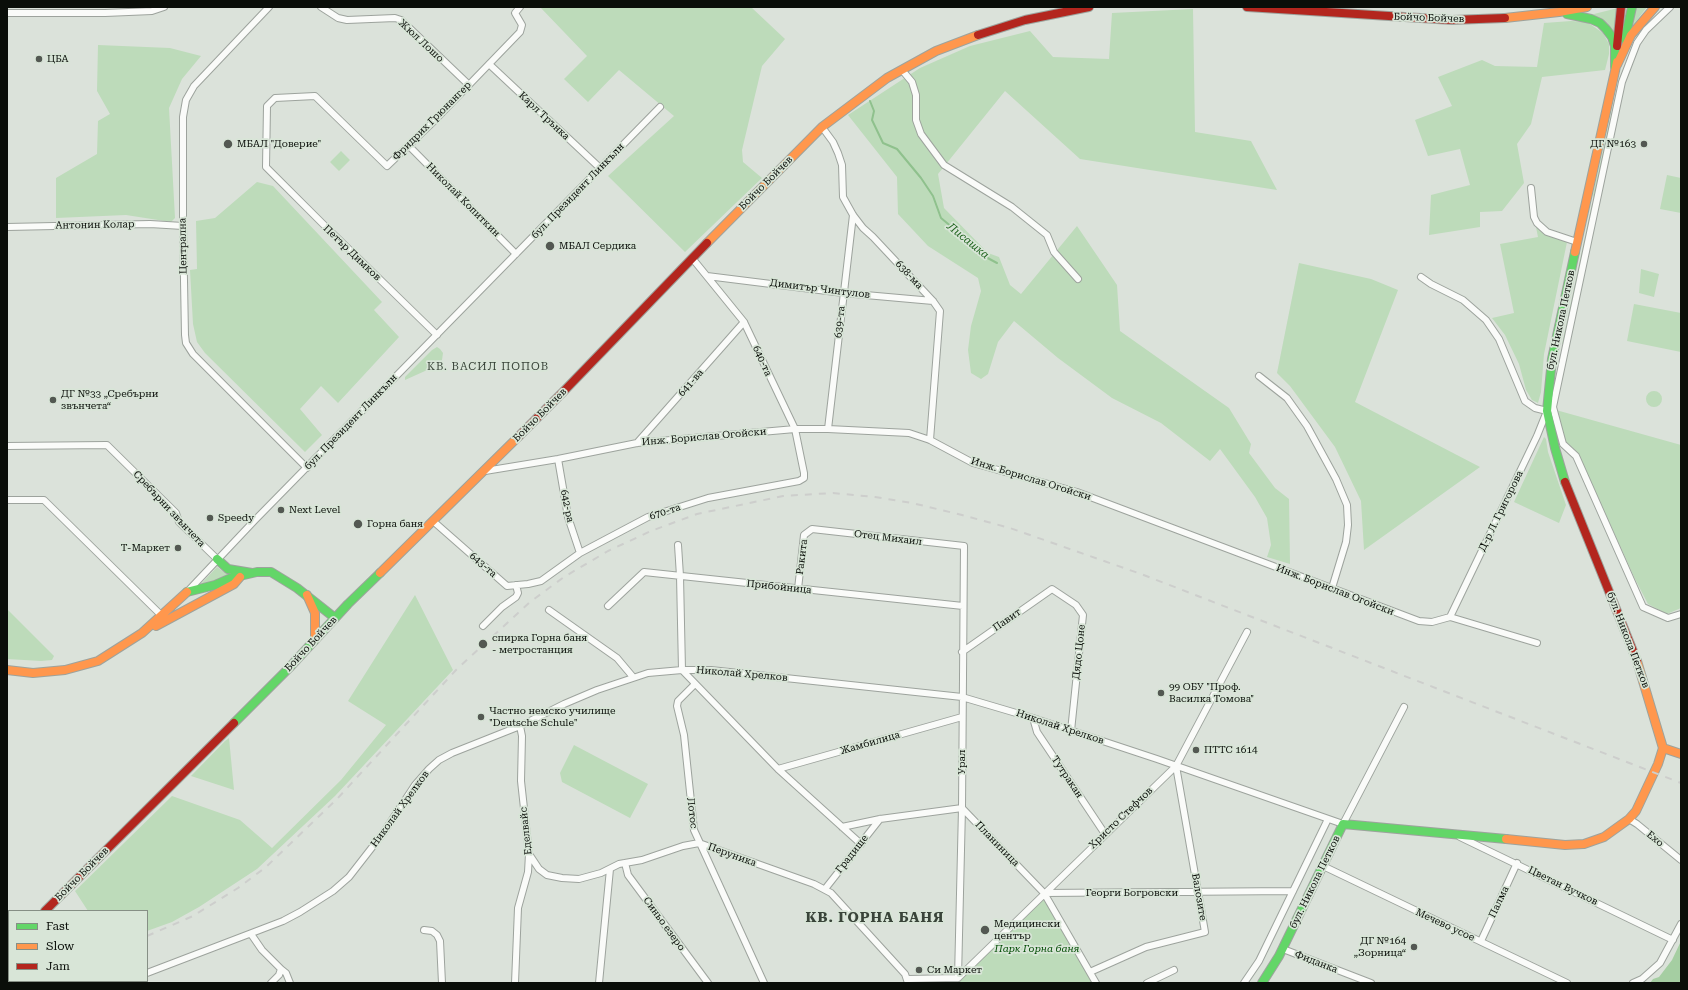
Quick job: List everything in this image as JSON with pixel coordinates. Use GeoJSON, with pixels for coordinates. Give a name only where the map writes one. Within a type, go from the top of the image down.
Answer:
{"type":"FeatureCollection","features":[{"type":"Feature","properties":{"kind":"main road","name":"Бойчо Бойчев"},"geometry":{"type":"LineString","coordinates":[[46,910],[272,684],[335,618],[563,392],[692,258],[822,127],[887,78],[936,51],[960,41],[1025,20],[1089,7]]}},
{"type":"Feature","properties":{"kind":"main road","name":"Бойчо Бойчев"},"geometry":{"type":"LineString","coordinates":[[1247,7],[1452,20],[1500,18],[1559,12],[1587,7]]}},
{"type":"Feature","properties":{"kind":"main road","name":"бул. Никола Петков"},"geometry":{"type":"LineString","coordinates":[[1616,67],[1621,7]]}},
{"type":"Feature","properties":{"kind":"main road","name":"бул. Никола Петков"},"geometry":{"type":"LineString","coordinates":[[1262,983],[1282,949],[1343,824],[1571,845],[1584,844],[1604,837],[1629,819],[1636,812],[1651,782],[1663,748],[1642,671],[1566,484],[1554,448],[1550,409],[1549,378],[1577,242],[1616,67],[1628,31],[1632,7]]}},
{"type":"Feature","properties":{"kind":"main road"},"geometry":{"type":"LineString","coordinates":[[1616,67],[1631,34],[1655,7]]}},
{"type":"Feature","properties":{"kind":"main road"},"geometry":{"type":"LineString","coordinates":[[1559,12],[1583,16],[1600,22],[1612,37],[1616,67]]}},
{"type":"Feature","properties":{"kind":"main road"},"geometry":{"type":"LineString","coordinates":[[217,559],[228,569],[253,573],[264,572],[278,575],[307,595],[335,618]]}},
{"type":"Feature","properties":{"kind":"main road"},"geometry":{"type":"LineString","coordinates":[[198,603],[191,601],[187,592],[215,585],[231,578],[240,578],[253,573]]}},
{"type":"Feature","properties":{"kind":"main road"},"geometry":{"type":"LineString","coordinates":[[142,633],[234,584],[240,578]]}},
{"type":"Feature","properties":{"kind":"main road","name":"бул. Президент Линкълн"},"geometry":{"type":"LineString","coordinates":[[7,670],[38,672],[65,670],[88,664],[111,654],[142,633],[187,592]]}},
{"type":"Feature","properties":{"kind":"main road"},"geometry":{"type":"LineString","coordinates":[[307,595],[315,613],[315,639]]}},
{"type":"Feature","properties":{"kind":"main road"},"geometry":{"type":"LineString","coordinates":[[1663,748],[1681,754]]}},
{"type":"Feature","properties":{"kind":"street"},"geometry":{"type":"LineString","coordinates":[[7,13],[113,13],[152,11],[164,7]]}},
{"type":"Feature","properties":{"kind":"street","name":"Централна"},"geometry":{"type":"LineString","coordinates":[[269,7],[194,86],[186,100],[183,117],[185,334],[189,348],[307,468]]}},
{"type":"Feature","properties":{"kind":"street","name":"Жюл Лошо"},"geometry":{"type":"LineString","coordinates":[[321,7],[338,18],[347,20],[395,18],[402,20],[469,85]]}},
{"type":"Feature","properties":{"kind":"street","name":"Фридрих Грюнангер"},"geometry":{"type":"LineString","coordinates":[[268,169],[266,167],[267,106],[275,98],[315,96],[386,166],[409,146],[522,28],[522,25],[515,16],[515,11],[520,7]]}},
{"type":"Feature","properties":{"kind":"street","name":"бул. Никола Петков"},"geometry":{"type":"LineString","coordinates":[[1550,409],[1622,82],[1638,43],[1646,30],[1670,7]]}},
{"type":"Feature","properties":{"kind":"street","name":"Карл Трънка"},"geometry":{"type":"LineString","coordinates":[[489,64],[600,168]]}},
{"type":"Feature","properties":{"kind":"street"},"geometry":{"type":"LineString","coordinates":[[902,70],[912,82],[916,95],[916,120],[921,134],[944,165],[1012,207],[1047,235],[1054,252],[1078,279]]}},
{"type":"Feature","properties":{"kind":"street","name":"бул. Президент Линкълн"},"geometry":{"type":"LineString","coordinates":[[187,592],[217,559],[660,107]]}},
{"type":"Feature","properties":{"kind":"street","name":"638-ма"},"geometry":{"type":"LineString","coordinates":[[822,127],[833,142],[838,153],[842,165],[843,197],[853,215],[863,228],[933,301],[940,311],[930,440]]}},
{"type":"Feature","properties":{"kind":"street","name":"Николай Копиткин"},"geometry":{"type":"LineString","coordinates":[[409,146],[516,254]]}},
{"type":"Feature","properties":{"kind":"street","name":"Петър Димков"},"geometry":{"type":"LineString","coordinates":[[268,169],[351,252],[437,334]]}},
{"type":"Feature","properties":{"kind":"street"},"geometry":{"type":"LineString","coordinates":[[1531,188],[1534,217],[1537,223],[1547,232],[1577,242]]}},
{"type":"Feature","properties":{"kind":"street","name":"639-та"},"geometry":{"type":"LineString","coordinates":[[828,429],[853,215]]}},
{"type":"Feature","properties":{"kind":"street","name":"Антонин Колар"},"geometry":{"type":"LineString","coordinates":[[7,227],[150,224],[183,226]]}},
{"type":"Feature","properties":{"kind":"street","name":"640-та"},"geometry":{"type":"LineString","coordinates":[[692,258],[744,322],[795,429],[804,478]]}},
{"type":"Feature","properties":{"kind":"street","name":"Димитър Чинтулов"},"geometry":{"type":"LineString","coordinates":[[707,276],[843,293],[933,301]]}},
{"type":"Feature","properties":{"kind":"street"},"geometry":{"type":"LineString","coordinates":[[1421,277],[1431,284],[1463,300],[1486,320],[1499,339],[1525,401],[1535,408],[1550,409],[1563,444],[1576,456],[1643,607],[1668,618],[1681,614]]}},
{"type":"Feature","properties":{"kind":"street","name":"641-ва"},"geometry":{"type":"LineString","coordinates":[[637,443],[744,322]]}},
{"type":"Feature","properties":{"kind":"street"},"geometry":{"type":"LineString","coordinates":[[1259,376],[1287,398],[1307,426],[1336,480],[1347,505],[1348,525],[1346,542],[1332,588]]}},
{"type":"Feature","properties":{"kind":"street","name":"Д-р Л. Григорова"},"geometry":{"type":"LineString","coordinates":[[1450,617],[1550,409]]}},
{"type":"Feature","properties":{"kind":"street","name":"Инж. Борислав Огойски"},"geometry":{"type":"LineString","coordinates":[[482,472],[637,443],[795,429],[909,433],[930,440],[973,463],[1077,492],[1419,621],[1432,622],[1450,617]]}},
{"type":"Feature","properties":{"kind":"street","name":"Сребърни звънчета"},"geometry":{"type":"LineString","coordinates":[[7,446],[107,445],[176,513],[179,522],[217,559]]}},
{"type":"Feature","properties":{"kind":"street","name":"642-ра"},"geometry":{"type":"LineString","coordinates":[[558,459],[568,516],[580,553]]}},
{"type":"Feature","properties":{"kind":"street","name":"670-та"},"geometry":{"type":"LineString","coordinates":[[541,581],[580,553],[648,517],[708,498],[799,481],[804,478]]}},
{"type":"Feature","properties":{"kind":"street"},"geometry":{"type":"LineString","coordinates":[[7,500],[44,500],[162,616]]}},
{"type":"Feature","properties":{"kind":"street","name":"643-та"},"geometry":{"type":"LineString","coordinates":[[433,521],[507,586],[541,581]]}},
{"type":"Feature","properties":{"kind":"street","name":"Отец Михаил"},"geometry":{"type":"LineString","coordinates":[[812,529],[964,546]]}},
{"type":"Feature","properties":{"kind":"street","name":"Ракита"},"geometry":{"type":"LineString","coordinates":[[798,589],[804,535],[812,529]]}},
{"type":"Feature","properties":{"kind":"street"},"geometry":{"type":"LineString","coordinates":[[678,545],[682,670],[692,678],[695,684],[778,769],[861,844]]}},
{"type":"Feature","properties":{"kind":"street","name":"Урал"},"geometry":{"type":"LineString","coordinates":[[958,978],[962,808],[964,546]]}},
{"type":"Feature","properties":{"kind":"street","name":"Прибойница"},"geometry":{"type":"LineString","coordinates":[[608,606],[644,572],[963,606]]}},
{"type":"Feature","properties":{"kind":"street"},"geometry":{"type":"LineString","coordinates":[[483,626],[502,607],[516,597],[518,593],[516,585]]}},
{"type":"Feature","properties":{"kind":"street","name":"Павит"},"geometry":{"type":"LineString","coordinates":[[962,652],[1052,589]]}},
{"type":"Feature","properties":{"kind":"street","name":"Дядо Цоне"},"geometry":{"type":"LineString","coordinates":[[1052,589],[1076,605],[1083,615],[1071,731]]}},
{"type":"Feature","properties":{"kind":"street"},"geometry":{"type":"LineString","coordinates":[[549,610],[617,658],[633,677]]}},
{"type":"Feature","properties":{"kind":"street"},"geometry":{"type":"LineString","coordinates":[[1450,617],[1537,643]]}},
{"type":"Feature","properties":{"kind":"street","name":"Христо Стефчов"},"geometry":{"type":"LineString","coordinates":[[958,978],[1176,766],[1247,632]]}},
{"type":"Feature","properties":{"kind":"street","name":"Николай Хрелков"},"geometry":{"type":"LineString","coordinates":[[148,973],[251,934],[300,912],[333,891],[349,877],[384,832],[415,784],[434,764],[452,753],[520,726],[564,704],[633,677],[648,673],[682,670],[711,670],[962,697],[1033,718],[1343,824]]}},
{"type":"Feature","properties":{"kind":"street","name":"Лотос"},"geometry":{"type":"LineString","coordinates":[[695,684],[678,701],[677,706],[684,735],[693,823],[699,843],[764,983]]}},
{"type":"Feature","properties":{"kind":"street"},"geometry":{"type":"LineString","coordinates":[[1343,824],[1404,707]]}},
{"type":"Feature","properties":{"kind":"street","name":"Жамбилица"},"geometry":{"type":"LineString","coordinates":[[778,769],[962,717]]}},
{"type":"Feature","properties":{"kind":"street","name":"Тутракан"},"geometry":{"type":"LineString","coordinates":[[1033,718],[1037,732],[1105,834]]}},
{"type":"Feature","properties":{"kind":"street","name":"Еделвайс"},"geometry":{"type":"LineString","coordinates":[[515,983],[518,908],[528,872],[530,854],[521,781],[522,736],[520,726]]}},
{"type":"Feature","properties":{"kind":"street","name":"Валозите"},"geometry":{"type":"LineString","coordinates":[[1090,972],[1146,947],[1205,932],[1176,766]]}},
{"type":"Feature","properties":{"kind":"street"},"geometry":{"type":"LineString","coordinates":[[842,827],[962,808]]}},
{"type":"Feature","properties":{"kind":"street","name":"Планиница"},"geometry":{"type":"LineString","coordinates":[[962,808],[1044,893],[1096,983]]}},
{"type":"Feature","properties":{"kind":"street","name":"бул. Никола Петков"},"geometry":{"type":"LineString","coordinates":[[1244,983],[1259,961],[1328,819]]}},
{"type":"Feature","properties":{"kind":"street","name":"Ехо"},"geometry":{"type":"LineString","coordinates":[[1629,819],[1681,860]]}},
{"type":"Feature","properties":{"kind":"street","name":"Градище"},"geometry":{"type":"LineString","coordinates":[[825,889],[880,820]]}},
{"type":"Feature","properties":{"kind":"street","name":"Цветан Вучков"},"geometry":{"type":"LineString","coordinates":[[1453,834],[1517,863],[1673,940]]}},
{"type":"Feature","properties":{"kind":"street","name":"Перуника"},"geometry":{"type":"LineString","coordinates":[[530,854],[539,869],[551,877],[583,878],[610,869],[616,865],[642,860],[683,846],[699,843],[825,889],[831,893],[860,923],[905,974],[908,981]]}},
{"type":"Feature","properties":{"kind":"street","name":"Синьо езеро"},"geometry":{"type":"LineString","coordinates":[[625,863],[628,875],[708,983]]}},
{"type":"Feature","properties":{"kind":"street","name":"Палма"},"geometry":{"type":"LineString","coordinates":[[1481,941],[1517,863]]}},
{"type":"Feature","properties":{"kind":"street","name":"Мечево усое"},"geometry":{"type":"LineString","coordinates":[[1323,866],[1567,983]]}},
{"type":"Feature","properties":{"kind":"street"},"geometry":{"type":"LineString","coordinates":[[599,983],[610,869]]}},
{"type":"Feature","properties":{"kind":"street","name":"Георги Богровски"},"geometry":{"type":"LineString","coordinates":[[1044,893],[1199,893],[1293,891]]}},
{"type":"Feature","properties":{"kind":"street"},"geometry":{"type":"LineString","coordinates":[[1633,983],[1642,979],[1660,963],[1681,924]]}},
{"type":"Feature","properties":{"kind":"street"},"geometry":{"type":"LineString","coordinates":[[424,930],[432,931],[437,935],[440,941],[442,983]]}},
{"type":"Feature","properties":{"kind":"street"},"geometry":{"type":"LineString","coordinates":[[251,934],[262,950],[286,974],[290,983]]}},
{"type":"Feature","properties":{"kind":"street","name":"Фиданка"},"geometry":{"type":"LineString","coordinates":[[1282,949],[1371,983]]}},
{"type":"Feature","properties":{"kind":"street"},"geometry":{"type":"LineString","coordinates":[[271,983],[279,975],[280,969]]}},
{"type":"Feature","properties":{"kind":"street"},"geometry":{"type":"LineString","coordinates":[[1147,983],[1174,970]]}},
{"type":"Feature","properties":{"kind":"street"},"geometry":{"type":"LineString","coordinates":[[908,981],[958,978]]}},
{"type":"Feature","properties":{"kind":"green space"},"geometry":{"type":"Polygon","coordinates":[[[540,7],[751,7],[785,39],[762,66],[742,150],[743,162],[762,178],[685,252],[608,176],[674,116],[619,70],[588,102],[564,79],[587,56],[540,7]]]}},
{"type":"Feature","properties":{"kind":"green space"},"geometry":{"type":"Polygon","coordinates":[[[1636,7],[1647,7],[1633,25],[1636,7]]]}},
{"type":"Feature","properties":{"kind":"green space"},"geometry":{"type":"Polygon","coordinates":[[[1618,8],[1615,36],[1590,15],[1618,8]]]}},
{"type":"Feature","properties":{"kind":"green space"},"geometry":{"type":"Polygon","coordinates":[[[1193,9],[1195,132],[1251,141],[1277,190],[1080,159],[1005,91],[938,174],[944,208],[988,253],[999,257],[1010,285],[1021,294],[1077,226],[1117,285],[1120,331],[1229,408],[1251,444],[1249,453],[1275,488],[1289,499],[1290,564],[1267,557],[1271,545],[1267,518],[1255,497],[1220,449],[1210,461],[1161,423],[1112,398],[1058,358],[1014,321],[998,342],[988,374],[981,379],[971,373],[968,350],[971,326],[981,291],[978,278],[928,246],[898,214],[897,177],[848,115],[920,68],[970,46],[1030,31],[1053,57],[1109,59],[1112,13],[1193,9]]]}},
{"type":"Feature","properties":{"kind":"green space"},"geometry":{"type":"Polygon","coordinates":[[[1571,21],[1587,22],[1603,33],[1609,44],[1609,54],[1605,70],[1542,77],[1531,124],[1517,144],[1524,183],[1502,211],[1480,212],[1480,227],[1429,235],[1431,195],[1470,185],[1460,149],[1428,156],[1415,120],[1452,106],[1438,77],[1482,60],[1495,66],[1537,67],[1544,23],[1571,21]]]}},
{"type":"Feature","properties":{"kind":"green space"},"geometry":{"type":"Polygon","coordinates":[[[98,45],[170,48],[201,56],[182,79],[169,108],[175,218],[171,222],[126,215],[56,218],[56,178],[97,154],[98,121],[110,114],[97,91],[98,45]]]}},
{"type":"Feature","properties":{"kind":"green space"},"geometry":{"type":"Polygon","coordinates":[[[1619,85],[1594,199],[1593,195],[1617,88],[1619,85]]]}},
{"type":"Feature","properties":{"kind":"green space"},"geometry":{"type":"Polygon","coordinates":[[[341,151],[350,160],[339,171],[330,162],[341,151]]]}},
{"type":"Feature","properties":{"kind":"green space"},"geometry":{"type":"Polygon","coordinates":[[[1667,175],[1681,178],[1681,213],[1660,209],[1667,175]]]}},
{"type":"Feature","properties":{"kind":"green space"},"geometry":{"type":"Polygon","coordinates":[[[257,182],[273,186],[382,302],[374,310],[399,337],[338,403],[321,386],[300,409],[322,435],[305,452],[205,353],[197,342],[193,324],[190,270],[197,269],[196,221],[215,218],[257,182]]]}},
{"type":"Feature","properties":{"kind":"green space"},"geometry":{"type":"Polygon","coordinates":[[[1592,204],[1594,205],[1564,344],[1562,344],[1592,204]]]}},
{"type":"Feature","properties":{"kind":"green space"},"geometry":{"type":"Polygon","coordinates":[[[1536,227],[1549,236],[1567,242],[1544,354],[1541,392],[1538,403],[1532,400],[1526,390],[1519,364],[1505,335],[1492,318],[1514,313],[1500,244],[1538,237],[1536,227]]]}},
{"type":"Feature","properties":{"kind":"green space"},"geometry":{"type":"Polygon","coordinates":[[[1299,263],[1371,279],[1398,290],[1355,402],[1480,467],[1364,550],[1361,501],[1335,447],[1290,386],[1277,373],[1299,263]]]}},
{"type":"Feature","properties":{"kind":"green space"},"geometry":{"type":"Polygon","coordinates":[[[1641,269],[1659,274],[1654,297],[1639,293],[1641,269]]]}},
{"type":"Feature","properties":{"kind":"green space"},"geometry":{"type":"Polygon","coordinates":[[[1634,304],[1681,313],[1681,352],[1627,341],[1634,304]]]}},
{"type":"Feature","properties":{"kind":"green space"},"geometry":{"type":"Polygon","coordinates":[[[437,347],[443,353],[442,360],[425,371],[405,380],[405,377],[432,350],[437,347]]]}},
{"type":"Feature","properties":{"kind":"green space"},"geometry":{"type":"Polygon","coordinates":[[[1651,391],[1657,391],[1662,396],[1660,405],[1657,407],[1651,407],[1646,402],[1646,396],[1651,391]]]}},
{"type":"Feature","properties":{"kind":"green space"},"geometry":{"type":"Polygon","coordinates":[[[1556,410],[1681,445],[1681,608],[1667,614],[1648,604],[1635,579],[1578,453],[1564,440],[1556,410]]]}},
{"type":"Feature","properties":{"kind":"green space"},"geometry":{"type":"Polygon","coordinates":[[[1544,437],[1546,439],[1548,452],[1566,505],[1559,523],[1514,502],[1544,437]]]}},
{"type":"Feature","properties":{"kind":"green space"},"geometry":{"type":"Polygon","coordinates":[[[217,567],[232,575],[218,581],[200,585],[217,567]]]}},
{"type":"Feature","properties":{"kind":"green space"},"geometry":{"type":"Polygon","coordinates":[[[415,595],[453,670],[335,796],[257,869],[199,907],[172,922],[148,931],[148,910],[87,910],[75,891],[172,796],[240,820],[272,848],[341,780],[386,725],[348,701],[415,595]]]}},
{"type":"Feature","properties":{"kind":"green space"},"geometry":{"type":"Polygon","coordinates":[[[7,609],[54,656],[52,660],[41,661],[7,659],[7,609]]]}},
{"type":"Feature","properties":{"kind":"green space"},"geometry":{"type":"Polygon","coordinates":[[[229,738],[234,790],[191,776],[225,741],[229,738]]]}},
{"type":"Feature","properties":{"kind":"green space"},"geometry":{"type":"Polygon","coordinates":[[[574,745],[648,784],[630,818],[562,782],[560,773],[574,745]]]}},
{"type":"Feature","properties":{"kind":"green space","name":"Парк Горна баня"},"geometry":{"type":"Polygon","coordinates":[[[1044,893],[1096,983],[908,983],[908,979],[958,978],[1044,893]]]}},
{"type":"Feature","properties":{"kind":"green space"},"geometry":{"type":"Polygon","coordinates":[[[1681,941],[1681,983],[1650,983],[1653,979],[1659,977],[1672,960],[1681,941]]]}},
{"type":"Feature","properties":{"kind":"waterway","name":"Лисашка"},"geometry":{"type":"LineString","coordinates":[[870,101],[874,111],[872,120],[883,143],[897,149],[921,178],[933,196],[941,218],[965,238],[982,255],[997,263]]}},
{"type":"Feature","properties":{"kind":"railway"},"geometry":{"type":"LineString","coordinates":[[148,936],[193,916],[238,888],[266,867],[337,799],[457,669],[530,602],[564,577],[608,551],[651,531],[697,514],[783,496],[833,493],[875,497],[912,503],[1010,528],[1141,574],[1681,783]]}},
{"type":"Feature","properties":{"kind":"traffic: fast"},"geometry":{"type":"LineString","coordinates":[[1625,39],[1632,7]]}},
{"type":"Feature","properties":{"kind":"traffic: fast"},"geometry":{"type":"LineString","coordinates":[[1567,14],[1591,19],[1600,23],[1606,29],[1612,37],[1615,46],[1615,67]]}},
{"type":"Feature","properties":{"kind":"traffic: fast"},"geometry":{"type":"LineString","coordinates":[[1565,482],[1555,448],[1547,411],[1552,359],[1575,252]]}},
{"type":"Feature","properties":{"kind":"traffic: fast"},"geometry":{"type":"LineString","coordinates":[[217,559],[228,569],[252,573]]}},
{"type":"Feature","properties":{"kind":"traffic: fast"},"geometry":{"type":"LineString","coordinates":[[187,592],[215,585],[231,578],[257,572],[271,572],[297,588],[335,618]]}},
{"type":"Feature","properties":{"kind":"traffic: fast"},"geometry":{"type":"LineString","coordinates":[[234,723],[289,668],[348,604],[380,573]]}},
{"type":"Feature","properties":{"kind":"traffic: fast"},"geometry":{"type":"LineString","coordinates":[[1262,983],[1279,956],[1343,824],[1506,839]]}},
{"type":"Feature","properties":{"kind":"traffic: slow"},"geometry":{"type":"LineString","coordinates":[[1505,18],[1559,12],[1587,7]]}},
{"type":"Feature","properties":{"kind":"traffic: slow"},"geometry":{"type":"LineString","coordinates":[[1617,65],[1631,35],[1655,7]]}},
{"type":"Feature","properties":{"kind":"traffic: slow"},"geometry":{"type":"LineString","coordinates":[[707,243],[822,127],[887,78],[936,51],[978,35]]}},
{"type":"Feature","properties":{"kind":"traffic: slow"},"geometry":{"type":"LineString","coordinates":[[1575,252],[1617,62]]}},
{"type":"Feature","properties":{"kind":"traffic: slow"},"geometry":{"type":"LineString","coordinates":[[380,573],[518,437]]}},
{"type":"Feature","properties":{"kind":"traffic: slow"},"geometry":{"type":"LineString","coordinates":[[156,626],[234,584],[240,577]]}},
{"type":"Feature","properties":{"kind":"traffic: slow"},"geometry":{"type":"LineString","coordinates":[[7,670],[33,673],[65,670],[98,661],[142,633],[187,592]]}},
{"type":"Feature","properties":{"kind":"traffic: slow"},"geometry":{"type":"LineString","coordinates":[[307,595],[315,613],[315,639]]}},
{"type":"Feature","properties":{"kind":"traffic: slow"},"geometry":{"type":"LineString","coordinates":[[1506,839],[1565,845],[1584,844],[1604,837],[1629,819],[1636,811],[1658,764],[1663,748],[1637,661]]}},
{"type":"Feature","properties":{"kind":"traffic: slow"},"geometry":{"type":"LineString","coordinates":[[1663,748],[1681,754]]}},
{"type":"Feature","properties":{"kind":"traffic: jam"},"geometry":{"type":"LineString","coordinates":[[978,35],[1025,20],[1089,7]]}},
{"type":"Feature","properties":{"kind":"traffic: jam"},"geometry":{"type":"LineString","coordinates":[[1247,7],[1452,20],[1505,18]]}},
{"type":"Feature","properties":{"kind":"traffic: jam"},"geometry":{"type":"LineString","coordinates":[[1617,46],[1621,7]]}},
{"type":"Feature","properties":{"kind":"traffic: jam"},"geometry":{"type":"LineString","coordinates":[[518,437],[707,243]]}},
{"type":"Feature","properties":{"kind":"traffic: jam"},"geometry":{"type":"LineString","coordinates":[[1565,482],[1637,661]]}},
{"type":"Feature","properties":{"kind":"traffic: jam"},"geometry":{"type":"LineString","coordinates":[[46,910],[234,723]]}},
{"type":"Feature","properties":{"kind":"place","name":"ЦБА"},"geometry":{"type":"Point","coordinates":[39,59]}},
{"type":"Feature","properties":{"kind":"place","name":"МБАЛ \"Доверие\""},"geometry":{"type":"Point","coordinates":[228,144]}},
{"type":"Feature","properties":{"kind":"place","name":"ДГ №163"},"geometry":{"type":"Point","coordinates":[1644,144]}},
{"type":"Feature","properties":{"kind":"place","name":"МБАЛ Сердика"},"geometry":{"type":"Point","coordinates":[550,246]}},
{"type":"Feature","properties":{"kind":"place","name":"ДГ №33 „Сребърни звънчета“"},"geometry":{"type":"Point","coordinates":[53,400]}},
{"type":"Feature","properties":{"kind":"place","name":"Next Level"},"geometry":{"type":"Point","coordinates":[281,510]}},
{"type":"Feature","properties":{"kind":"place","name":"Speedy"},"geometry":{"type":"Point","coordinates":[210,518]}},
{"type":"Feature","properties":{"kind":"place","name":"Горна баня"},"geometry":{"type":"Point","coordinates":[358,524]}},
{"type":"Feature","properties":{"kind":"place","name":"Т-Маркет"},"geometry":{"type":"Point","coordinates":[178,548]}},
{"type":"Feature","properties":{"kind":"place","name":"спирка Горна баня - метростанция"},"geometry":{"type":"Point","coordinates":[483,644]}},
{"type":"Feature","properties":{"kind":"place","name":"99 ОБУ \"Проф. Василка Томова\""},"geometry":{"type":"Point","coordinates":[1161,693]}},
{"type":"Feature","properties":{"kind":"place","name":"Частно немско училище \"Deutsche Schule\""},"geometry":{"type":"Point","coordinates":[481,717]}},
{"type":"Feature","properties":{"kind":"place","name":"ПТТС 1614"},"geometry":{"type":"Point","coordinates":[1196,750]}},
{"type":"Feature","properties":{"kind":"place","name":"Медицински център"},"geometry":{"type":"Point","coordinates":[985,930]}},
{"type":"Feature","properties":{"kind":"place","name":"ДГ №164 „Зорница“"},"geometry":{"type":"Point","coordinates":[1414,947]}},
{"type":"Feature","properties":{"kind":"place","name":"Си Маркет"},"geometry":{"type":"Point","coordinates":[919,970]}},
{"type":"Feature","properties":{"kind":"district","name":"КВ. ВАСИЛ ПОПОВ"},"geometry":{"type":"Point","coordinates":[488,367]}},
{"type":"Feature","properties":{"kind":"district","name":"КВ. ГОРНА БАНЯ"},"geometry":{"type":"Point","coordinates":[875,918]}}]}
